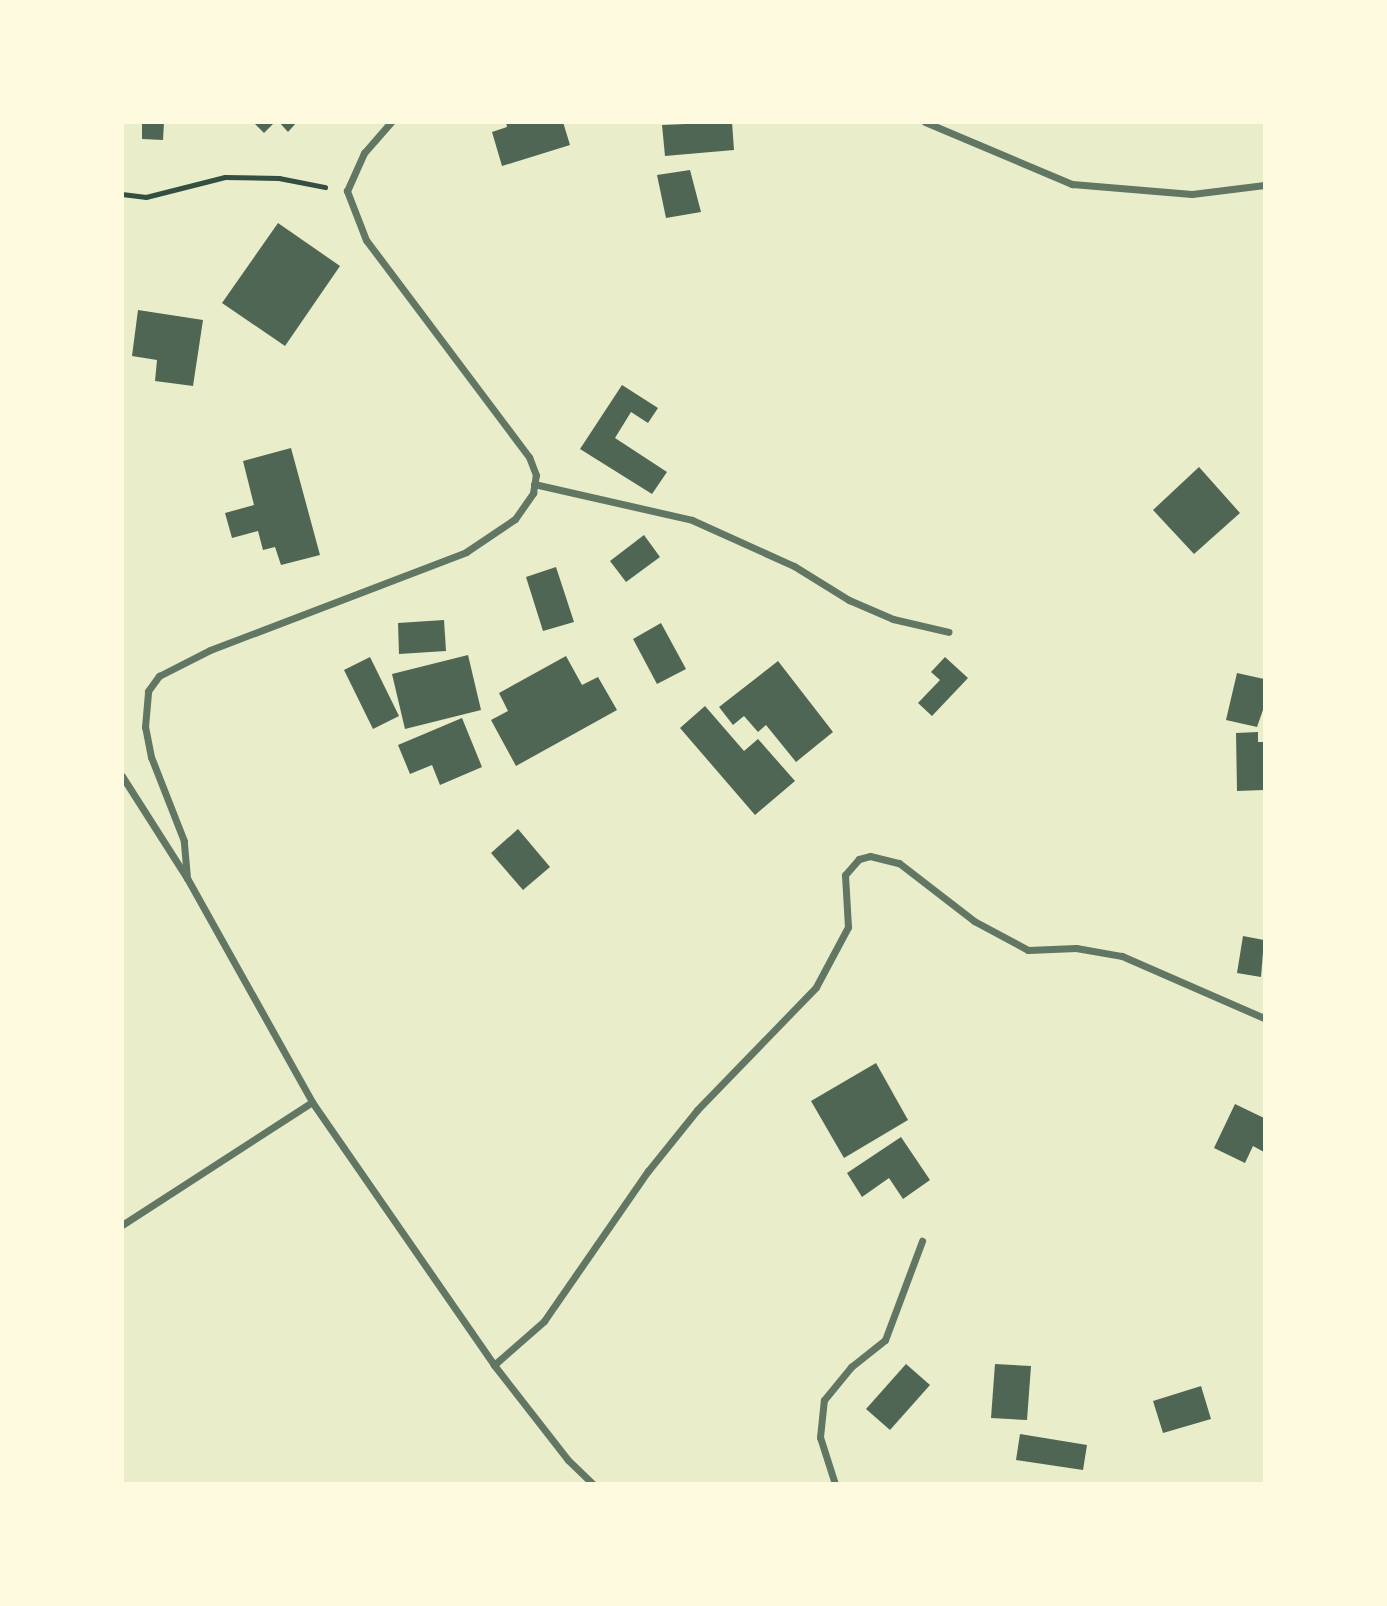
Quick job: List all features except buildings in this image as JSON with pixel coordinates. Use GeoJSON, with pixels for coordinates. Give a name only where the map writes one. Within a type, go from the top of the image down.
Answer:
{"type":"FeatureCollection","features":[{"type":"Feature","properties":{"kind":"street"},"geometry":{"type":"LineString","coordinates":[[187,878],[184,841],[151,757],[145,727],[148,691],[159,676],[210,650],[466,552],[515,519],[534,484],[529,457],[366,240],[347,191],[364,153],[391,122]]}},
{"type":"Feature","properties":{"kind":"street"},"geometry":{"type":"LineString","coordinates":[[925,122],[1072,184],[1192,194],[1265,185]]}},
{"type":"Feature","properties":{"kind":"street"},"geometry":{"type":"LineString","coordinates":[[534,484],[692,520],[794,566],[849,600],[893,619],[949,632]]}},
{"type":"Feature","properties":{"kind":"street"},"geometry":{"type":"LineString","coordinates":[[122,776],[187,878],[312,1102],[494,1365],[568,1460],[593,1483]]}},
{"type":"Feature","properties":{"kind":"street"},"geometry":{"type":"LineString","coordinates":[[494,1365],[544,1321],[648,1171],[697,1110],[817,987],[848,927],[845,875],[859,859],[870,856],[900,863],[974,921],[1028,950],[1076,948],[1122,956],[1265,1018]]}},
{"type":"Feature","properties":{"kind":"street"},"geometry":{"type":"LineString","coordinates":[[122,1225],[312,1102]]}},
{"type":"Feature","properties":{"kind":"street"},"geometry":{"type":"LineString","coordinates":[[835,1483],[821,1437],[824,1400],[850,1367],[885,1340],[922,1241]]}},
{"type":"Feature","properties":{"kind":"path"},"geometry":{"type":"LineString","coordinates":[[122,194],[146,197],[225,177],[279,178],[347,191]]}}]}
